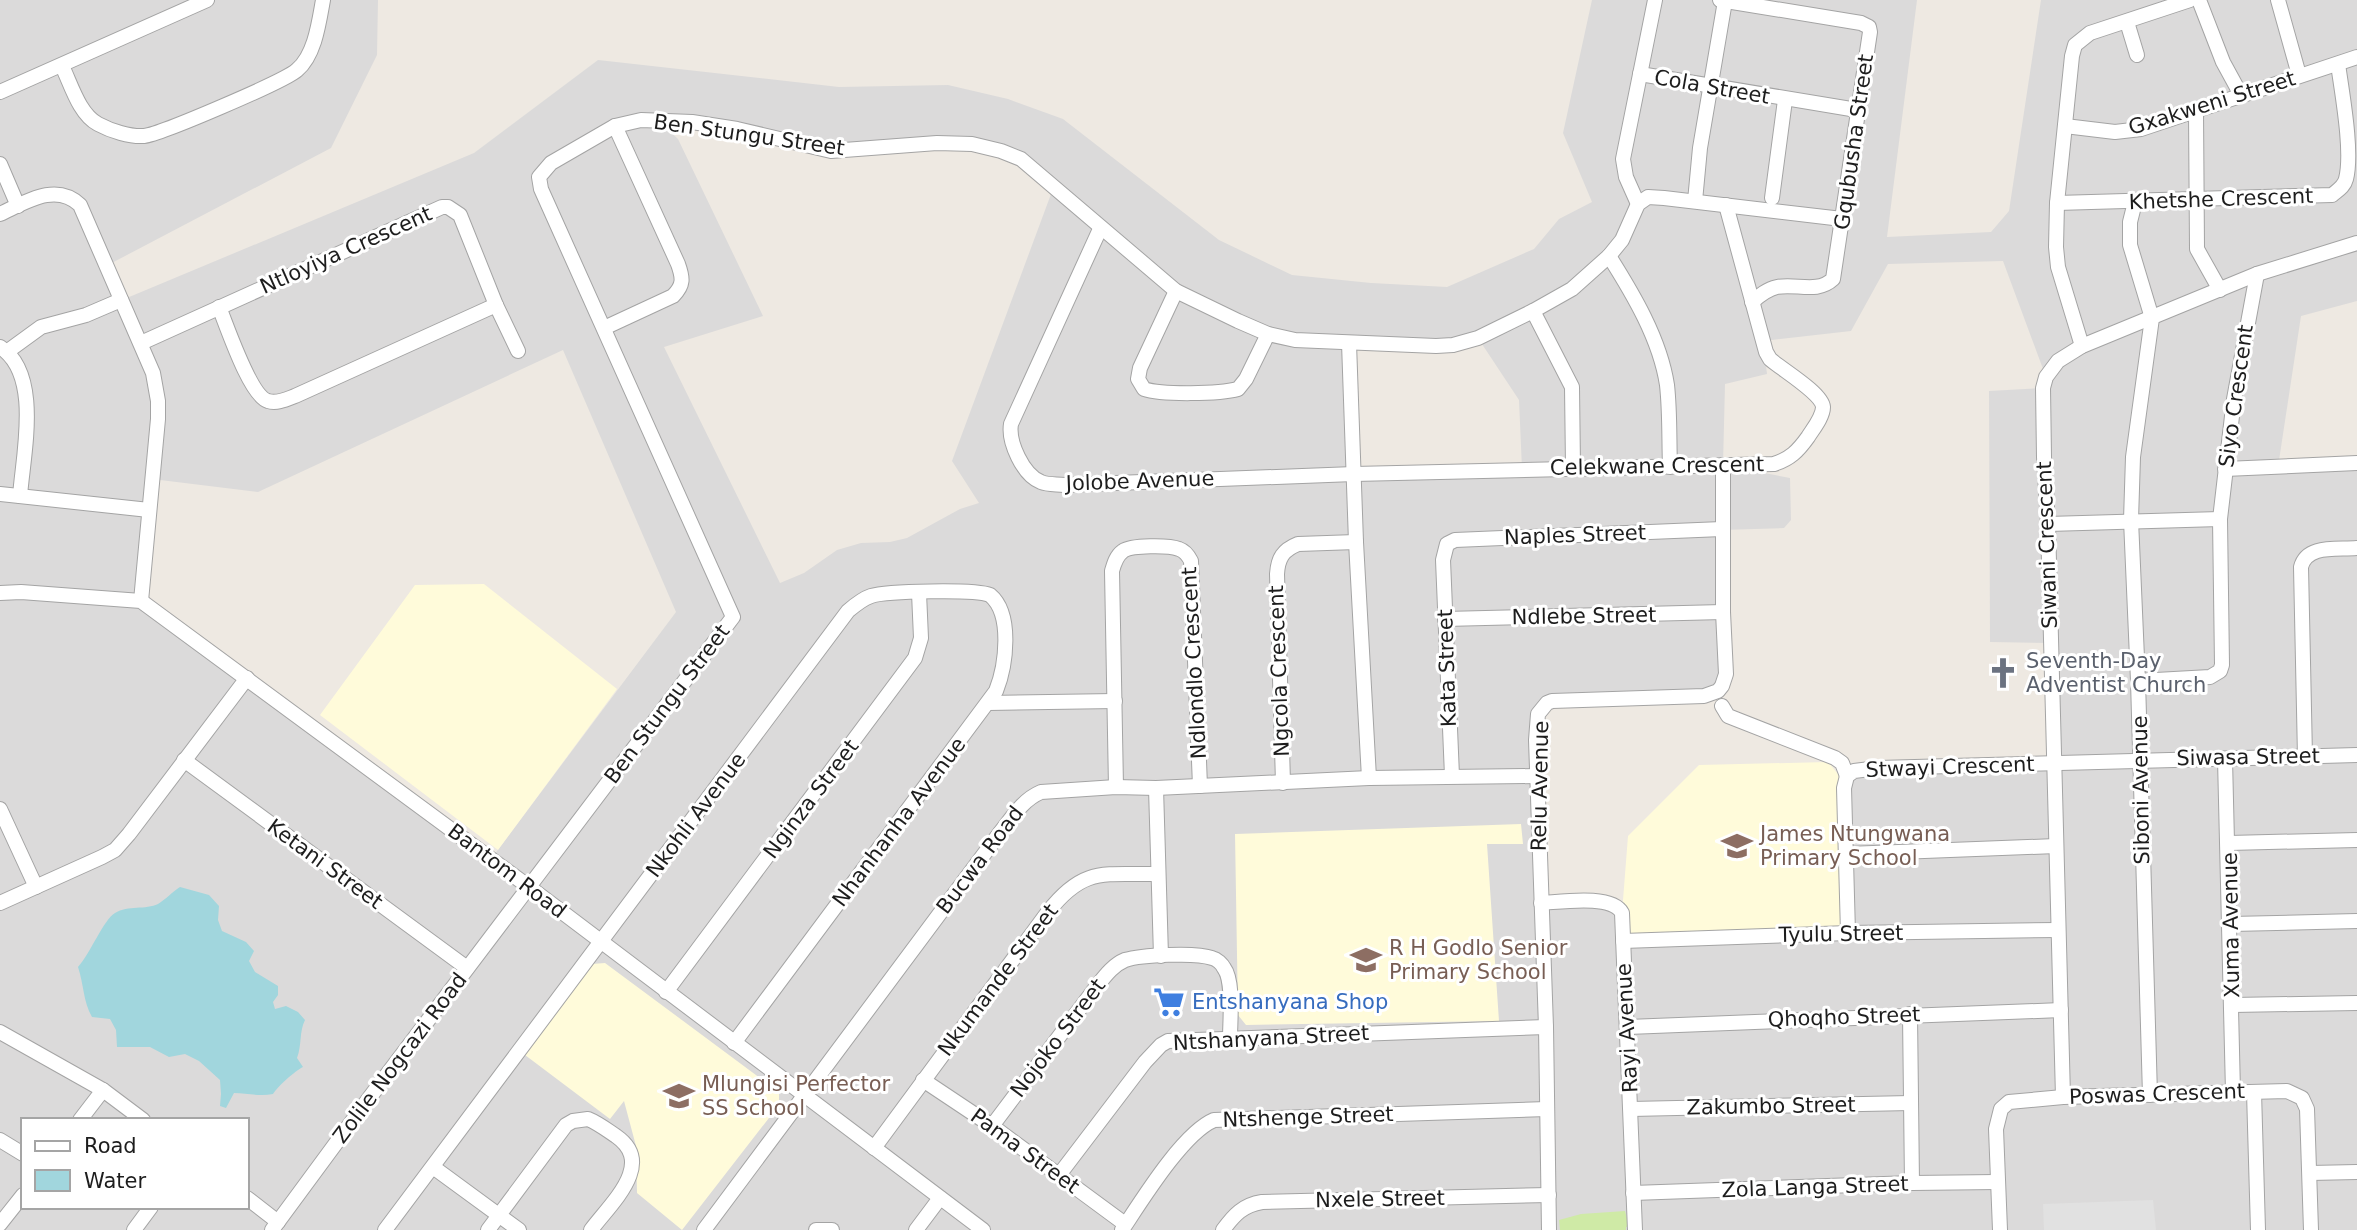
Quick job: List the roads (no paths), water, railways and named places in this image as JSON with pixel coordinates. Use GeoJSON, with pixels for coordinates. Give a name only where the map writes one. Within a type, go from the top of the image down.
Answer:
{"type":"FeatureCollection","features":[{"type":"Feature","properties":{"kind":"street"},"geometry":{"type":"LineString","coordinates":[[0,92],[207,0]]}},
{"type":"Feature","properties":{"kind":"street"},"geometry":{"type":"LineString","coordinates":[[62,66],[91,120],[121,133],[144,136],[222,105],[298,69],[308,54],[323,0]]}},
{"type":"Feature","properties":{"kind":"street"},"geometry":{"type":"LineString","coordinates":[[1655,0],[1623,159],[1626,177],[1638,204],[1643,199],[1654,197],[1842,219]]}},
{"type":"Feature","properties":{"kind":"street"},"geometry":{"type":"LineString","coordinates":[[2082,346],[2056,257],[2057,204],[2070,69],[2075,45],[2090,33],[2190,0]]}},
{"type":"Feature","properties":{"kind":"street"},"geometry":{"type":"LineString","coordinates":[[2199,0],[2223,62],[2241,95]]}},
{"type":"Feature","properties":{"kind":"street"},"geometry":{"type":"LineString","coordinates":[[2278,0],[2299,75]]}},
{"type":"Feature","properties":{"kind":"street"},"geometry":{"type":"LineString","coordinates":[[1695,201],[1700,148],[1712,86],[1723,1]]}},
{"type":"Feature","properties":{"kind":"street","name":"Gqubusha Street"},"geometry":{"type":"LineString","coordinates":[[1723,1],[1861,23],[1869,27],[1835,273],[1829,283],[1816,288],[1779,287],[1769,290],[1752,302]]}},
{"type":"Feature","properties":{"kind":"street"},"geometry":{"type":"LineString","coordinates":[[2127,22],[2137,55]]}},
{"type":"Feature","properties":{"kind":"street","name":"Gxakweni Street"},"geometry":{"type":"LineString","coordinates":[[2065,126],[2127,131],[2141,129],[2357,57]]}},
{"type":"Feature","properties":{"kind":"street","name":"Khetshe Crescent"},"geometry":{"type":"LineString","coordinates":[[2057,204],[2332,195],[2346,180],[2347,168],[2346,124],[2338,64]]}},
{"type":"Feature","properties":{"kind":"street","name":"Cola Street"},"geometry":{"type":"LineString","coordinates":[[1640,74],[1857,110]]}},
{"type":"Feature","properties":{"kind":"street","name":"Cola Street"},"geometry":{"type":"LineString","coordinates":[[1772,198],[1785,100]]}},
{"type":"Feature","properties":{"kind":"street"},"geometry":{"type":"LineString","coordinates":[[2196,111],[2197,249],[2220,290]]}},
{"type":"Feature","properties":{"kind":"street","name":"Ben Stungu Street"},"geometry":{"type":"LineString","coordinates":[[529,887],[733,617],[541,189],[539,177],[551,163],[615,126],[640,120],[692,122],[737,129],[831,151],[937,143],[960,143],[989,148],[1012,155],[1030,166],[1100,229],[1176,291],[1268,334],[1295,340],[1349,343],[1453,345],[1478,338],[1572,289],[1609,256],[1626,233],[1638,204]]}},
{"type":"Feature","properties":{"kind":"street"},"geometry":{"type":"LineString","coordinates":[[604,328],[673,296],[683,282],[678,264],[615,126]]}},
{"type":"Feature","properties":{"kind":"street"},"geometry":{"type":"LineString","coordinates":[[0,164],[18,206]]}},
{"type":"Feature","properties":{"kind":"street"},"geometry":{"type":"LineString","coordinates":[[0,214],[54,193],[75,200],[83,210],[141,343],[153,373],[158,401],[141,601],[21,592],[0,593]]}},
{"type":"Feature","properties":{"kind":"street"},"geometry":{"type":"LineString","coordinates":[[2135,202],[2130,222],[2130,245],[2152,318]]}},
{"type":"Feature","properties":{"kind":"street","name":"Celekwane Crescent"},"geometry":{"type":"LineString","coordinates":[[1354,474],[1774,464],[1790,458],[1816,425],[1823,409],[1819,398],[1770,359],[1726,205]]}},
{"type":"Feature","properties":{"kind":"street","name":"Ntloyiya Crescent"},"geometry":{"type":"LineString","coordinates":[[141,343],[442,206],[460,215],[496,305],[518,351]]}},
{"type":"Feature","properties":{"kind":"street","name":"Jolobe Avenue"},"geometry":{"type":"LineString","coordinates":[[1100,229],[1011,424],[1009,435],[1012,445],[1023,465],[1039,482],[1064,485],[1354,474]]}},
{"type":"Feature","properties":{"kind":"street","name":"Siwani Crescent"},"geometry":{"type":"LineString","coordinates":[[2063,1097],[2044,457],[2043,388],[2046,377],[2058,361],[2082,346],[2257,274],[2357,243]]}},
{"type":"Feature","properties":{"kind":"street"},"geometry":{"type":"LineString","coordinates":[[1609,256],[1636,302],[1661,360],[1667,384],[1670,467]]}},
{"type":"Feature","properties":{"kind":"street","name":"Siyo Crescent"},"geometry":{"type":"LineString","coordinates":[[2138,681],[2210,677],[2220,671],[2222,665],[2220,519],[2238,375],[2257,274]]}},
{"type":"Feature","properties":{"kind":"street"},"geometry":{"type":"LineString","coordinates":[[1176,291],[1140,368],[1138,379],[1144,389],[1152,392],[1238,389],[1246,379],[1268,334]]}},
{"type":"Feature","properties":{"kind":"street"},"geometry":{"type":"LineString","coordinates":[[20,496],[28,400],[22,380],[4,349],[41,327],[67,321],[121,300]]}},
{"type":"Feature","properties":{"kind":"street"},"geometry":{"type":"LineString","coordinates":[[219,307],[254,387],[265,401],[273,402],[295,396],[496,305]]}},
{"type":"Feature","properties":{"kind":"street"},"geometry":{"type":"LineString","coordinates":[[1533,311],[1572,387],[1573,467]]}},
{"type":"Feature","properties":{"kind":"street","name":"Siboni Avenue"},"geometry":{"type":"LineString","coordinates":[[2150,1095],[2131,520],[2133,457],[2152,318]]}},
{"type":"Feature","properties":{"kind":"street"},"geometry":{"type":"LineString","coordinates":[[1349,343],[1356,542],[1369,778]]}},
{"type":"Feature","properties":{"kind":"street"},"geometry":{"type":"LineString","coordinates":[[2225,469],[2357,463]]}},
{"type":"Feature","properties":{"kind":"street","name":"Relu Avenue"},"geometry":{"type":"LineString","coordinates":[[1549,1230],[1546,1027],[1536,776],[1538,714],[1547,703],[1704,696],[1718,691],[1722,686],[1726,674],[1723,612],[1723,465]]}},
{"type":"Feature","properties":{"kind":"street"},"geometry":{"type":"LineString","coordinates":[[0,494],[149,510]]}},
{"type":"Feature","properties":{"kind":"street"},"geometry":{"type":"LineString","coordinates":[[2048,524],[2220,519]]}},
{"type":"Feature","properties":{"kind":"street","name":"Naples Street"},"geometry":{"type":"LineString","coordinates":[[1443,560],[1445,547],[1455,540],[1722,529]]}},
{"type":"Feature","properties":{"kind":"street","name":"Ngcola Crescent"},"geometry":{"type":"LineString","coordinates":[[1283,783],[1277,574],[1279,558],[1289,548],[1298,544],[1356,542]]}},
{"type":"Feature","properties":{"kind":"street","name":"Ndlondlo Crescent"},"geometry":{"type":"LineString","coordinates":[[1116,788],[1111,584],[1114,563],[1122,551],[1129,548],[1178,548],[1184,551],[1191,561],[1200,786]]}},
{"type":"Feature","properties":{"kind":"street"},"geometry":{"type":"LineString","coordinates":[[2305,757],[2301,567],[2305,557],[2314,551],[2357,548]]}},
{"type":"Feature","properties":{"kind":"street","name":"Kata Street"},"geometry":{"type":"LineString","coordinates":[[1443,560],[1452,776]]}},
{"type":"Feature","properties":{"kind":"street","name":"Nkohli Avenue"},"geometry":{"type":"LineString","coordinates":[[385,1230],[848,611],[870,596],[979,592],[990,595],[1002,613],[1005,660],[1000,680],[988,703]]}},
{"type":"Feature","properties":{"kind":"street","name":"Nginza Street"},"geometry":{"type":"LineString","coordinates":[[666,992],[915,658],[921,638],[919,593]]}},
{"type":"Feature","properties":{"kind":"street","name":"Bantom Road"},"geometry":{"type":"LineString","coordinates":[[141,601],[529,887],[984,1230]]}},
{"type":"Feature","properties":{"kind":"street","name":"Ndlebe Street"},"geometry":{"type":"LineString","coordinates":[[1445,619],[1723,612]]}},
{"type":"Feature","properties":{"kind":"street"},"geometry":{"type":"LineString","coordinates":[[0,903],[115,850],[247,678]]}},
{"type":"Feature","properties":{"kind":"street"},"geometry":{"type":"LineString","coordinates":[[988,703],[1115,701]]}},
{"type":"Feature","properties":{"kind":"street","name":"Nhanhanha Avenue"},"geometry":{"type":"LineString","coordinates":[[734,1043],[988,703]]}},
{"type":"Feature","properties":{"kind":"street","name":"Stwayi Crescent"},"geometry":{"type":"LineString","coordinates":[[1722,706],[1728,716],[1842,763],[1847,776],[1844,788],[1848,933]]}},
{"type":"Feature","properties":{"kind":"street","name":"Siwasa Street"},"geometry":{"type":"LineString","coordinates":[[2054,764],[2357,755]]}},
{"type":"Feature","properties":{"kind":"street","name":"Xuma Avenue"},"geometry":{"type":"LineString","coordinates":[[2225,759],[2233,1092]]}},
{"type":"Feature","properties":{"kind":"street","name":"Ketani Street"},"geometry":{"type":"LineString","coordinates":[[184,760],[467,968]]}},
{"type":"Feature","properties":{"kind":"street","name":"Stwayi Crescent"},"geometry":{"type":"LineString","coordinates":[[1847,776],[1854,771],[1878,768],[2054,764]]}},
{"type":"Feature","properties":{"kind":"street","name":"Bucwa Road"},"geometry":{"type":"LineString","coordinates":[[704,1230],[802,1095],[1027,799],[1041,792],[1116,788],[1369,778],[1536,776]]}},
{"type":"Feature","properties":{"kind":"street"},"geometry":{"type":"LineString","coordinates":[[1156,788],[1161,956]]}},
{"type":"Feature","properties":{"kind":"street"},"geometry":{"type":"LineString","coordinates":[[0,809],[36,887]]}},
{"type":"Feature","properties":{"kind":"street"},"geometry":{"type":"LineString","coordinates":[[2229,843],[2357,839]]}},
{"type":"Feature","properties":{"kind":"street"},"geometry":{"type":"LineString","coordinates":[[1847,854],[2056,846]]}},
{"type":"Feature","properties":{"kind":"street","name":"Nkumande Street"},"geometry":{"type":"LineString","coordinates":[[874,1148],[1048,912],[1072,886],[1091,877],[1158,874]]}},
{"type":"Feature","properties":{"kind":"street","name":"Zolile Nogcazi Road"},"geometry":{"type":"LineString","coordinates":[[275,1226],[529,887]]}},
{"type":"Feature","properties":{"kind":"street","name":"Rayi Avenue"},"geometry":{"type":"LineString","coordinates":[[1541,903],[1599,901],[1614,904],[1622,913],[1634,1230]]}},
{"type":"Feature","properties":{"kind":"street"},"geometry":{"type":"LineString","coordinates":[[2231,924],[2357,921]]}},
{"type":"Feature","properties":{"kind":"street","name":"Tyulu Street"},"geometry":{"type":"LineString","coordinates":[[1623,941],[1848,933],[2058,930]]}},
{"type":"Feature","properties":{"kind":"street","name":"Nojoko Street"},"geometry":{"type":"LineString","coordinates":[[992,1126],[1109,972],[1126,960],[1161,956],[1203,956],[1212,958],[1224,967],[1229,981],[1230,1038]]}},
{"type":"Feature","properties":{"kind":"street"},"geometry":{"type":"LineString","coordinates":[[2232,1005],[2357,1003]]}},
{"type":"Feature","properties":{"kind":"street","name":"Qhoqho Street"},"geometry":{"type":"LineString","coordinates":[[1628,1027],[2061,1010]]}},
{"type":"Feature","properties":{"kind":"street"},"geometry":{"type":"LineString","coordinates":[[1910,1014],[1912,1183]]}},
{"type":"Feature","properties":{"kind":"street","name":"Ntshanyana Street"},"geometry":{"type":"LineString","coordinates":[[1059,1175],[1145,1062],[1168,1041],[1546,1027]]}},
{"type":"Feature","properties":{"kind":"street"},"geometry":{"type":"LineString","coordinates":[[0,1032],[103,1090],[140,1118]]}},
{"type":"Feature","properties":{"kind":"street","name":"Pama Street"},"geometry":{"type":"LineString","coordinates":[[923,1080],[992,1126],[1124,1227]]}},
{"type":"Feature","properties":{"kind":"street"},"geometry":{"type":"LineString","coordinates":[[82,1118],[103,1090]]}},
{"type":"Feature","properties":{"kind":"street","name":"Poswas Crescent"},"geometry":{"type":"LineString","coordinates":[[2000,1230],[1996,1129],[1999,1115],[2005,1105],[2016,1100],[2063,1097],[2287,1091],[2302,1098],[2307,1109],[2311,1230]]}},
{"type":"Feature","properties":{"kind":"street"},"geometry":{"type":"LineString","coordinates":[[2254,1092],[2258,1230]]}},
{"type":"Feature","properties":{"kind":"street","name":"Zakumbo Street"},"geometry":{"type":"LineString","coordinates":[[1631,1109],[1911,1103]]}},
{"type":"Feature","properties":{"kind":"street","name":"Ntshenge Street"},"geometry":{"type":"LineString","coordinates":[[1124,1227],[1185,1141],[1214,1120],[1547,1109]]}},
{"type":"Feature","properties":{"kind":"street"},"geometry":{"type":"LineString","coordinates":[[488,1230],[566,1125],[588,1119],[624,1142],[634,1161],[628,1180],[591,1230]]}},
{"type":"Feature","properties":{"kind":"street"},"geometry":{"type":"LineString","coordinates":[[0,1140],[21,1153]]}},
{"type":"Feature","properties":{"kind":"street"},"geometry":{"type":"LineString","coordinates":[[433,1167],[519,1230]]}},
{"type":"Feature","properties":{"kind":"street"},"geometry":{"type":"LineString","coordinates":[[2310,1173],[2357,1172]]}},
{"type":"Feature","properties":{"kind":"street","name":"Zola Langa Street"},"geometry":{"type":"LineString","coordinates":[[1633,1193],[1997,1182]]}},
{"type":"Feature","properties":{"kind":"street","name":"Nxele Street"},"geometry":{"type":"LineString","coordinates":[[1223,1230],[1240,1210],[1252,1203],[1549,1195]]}},
{"type":"Feature","properties":{"kind":"street"},"geometry":{"type":"LineString","coordinates":[[0,1224],[21,1198]]}},
{"type":"Feature","properties":{"kind":"street"},"geometry":{"type":"LineString","coordinates":[[916,1230],[940,1198]]}},
{"type":"Feature","properties":{"kind":"street"},"geometry":{"type":"LineString","coordinates":[[248,1199],[275,1226]]}},
{"type":"Feature","properties":{"kind":"street"},"geometry":{"type":"LineString","coordinates":[[134,1230],[150,1209]]}},
{"type":"Feature","properties":{"kind":"street"},"geometry":{"type":"LineString","coordinates":[[816,1230],[832,1230]]}},
{"type":"Feature","properties":{"kind":"water"},"geometry":{"type":"Polygon","coordinates":[[[180,887],[209,895],[219,906],[218,920],[222,931],[246,942],[254,951],[249,961],[255,972],[278,986],[278,995],[273,1002],[275,1009],[286,1006],[298,1012],[305,1020],[297,1058],[303,1067],[273,1094],[234,1093],[226,1108],[220,1106],[220,1080],[199,1061],[185,1054],[169,1057],[150,1047],[117,1047],[116,1030],[110,1019],[92,1017],[89,1011],[78,967],[106,922],[120,911],[158,904],[180,887]]]}},
{"type":"Feature","properties":{"kind":"place","name":"Seventh-Day Adventist Church"},"geometry":{"type":"Point","coordinates":[2003,673]}},
{"type":"Feature","properties":{"kind":"place","name":"James Ntungwana Primary School"},"geometry":{"type":"Point","coordinates":[1737,846]}},
{"type":"Feature","properties":{"kind":"place","name":"R H Godlo Senior Primary School"},"geometry":{"type":"Point","coordinates":[1366,960]}},
{"type":"Feature","properties":{"kind":"place","name":"Entshanyana Shop"},"geometry":{"type":"Point","coordinates":[1169,1002]}},
{"type":"Feature","properties":{"kind":"place","name":"Mlungisi Perfector SS School"},"geometry":{"type":"Point","coordinates":[679,1096]}}]}
